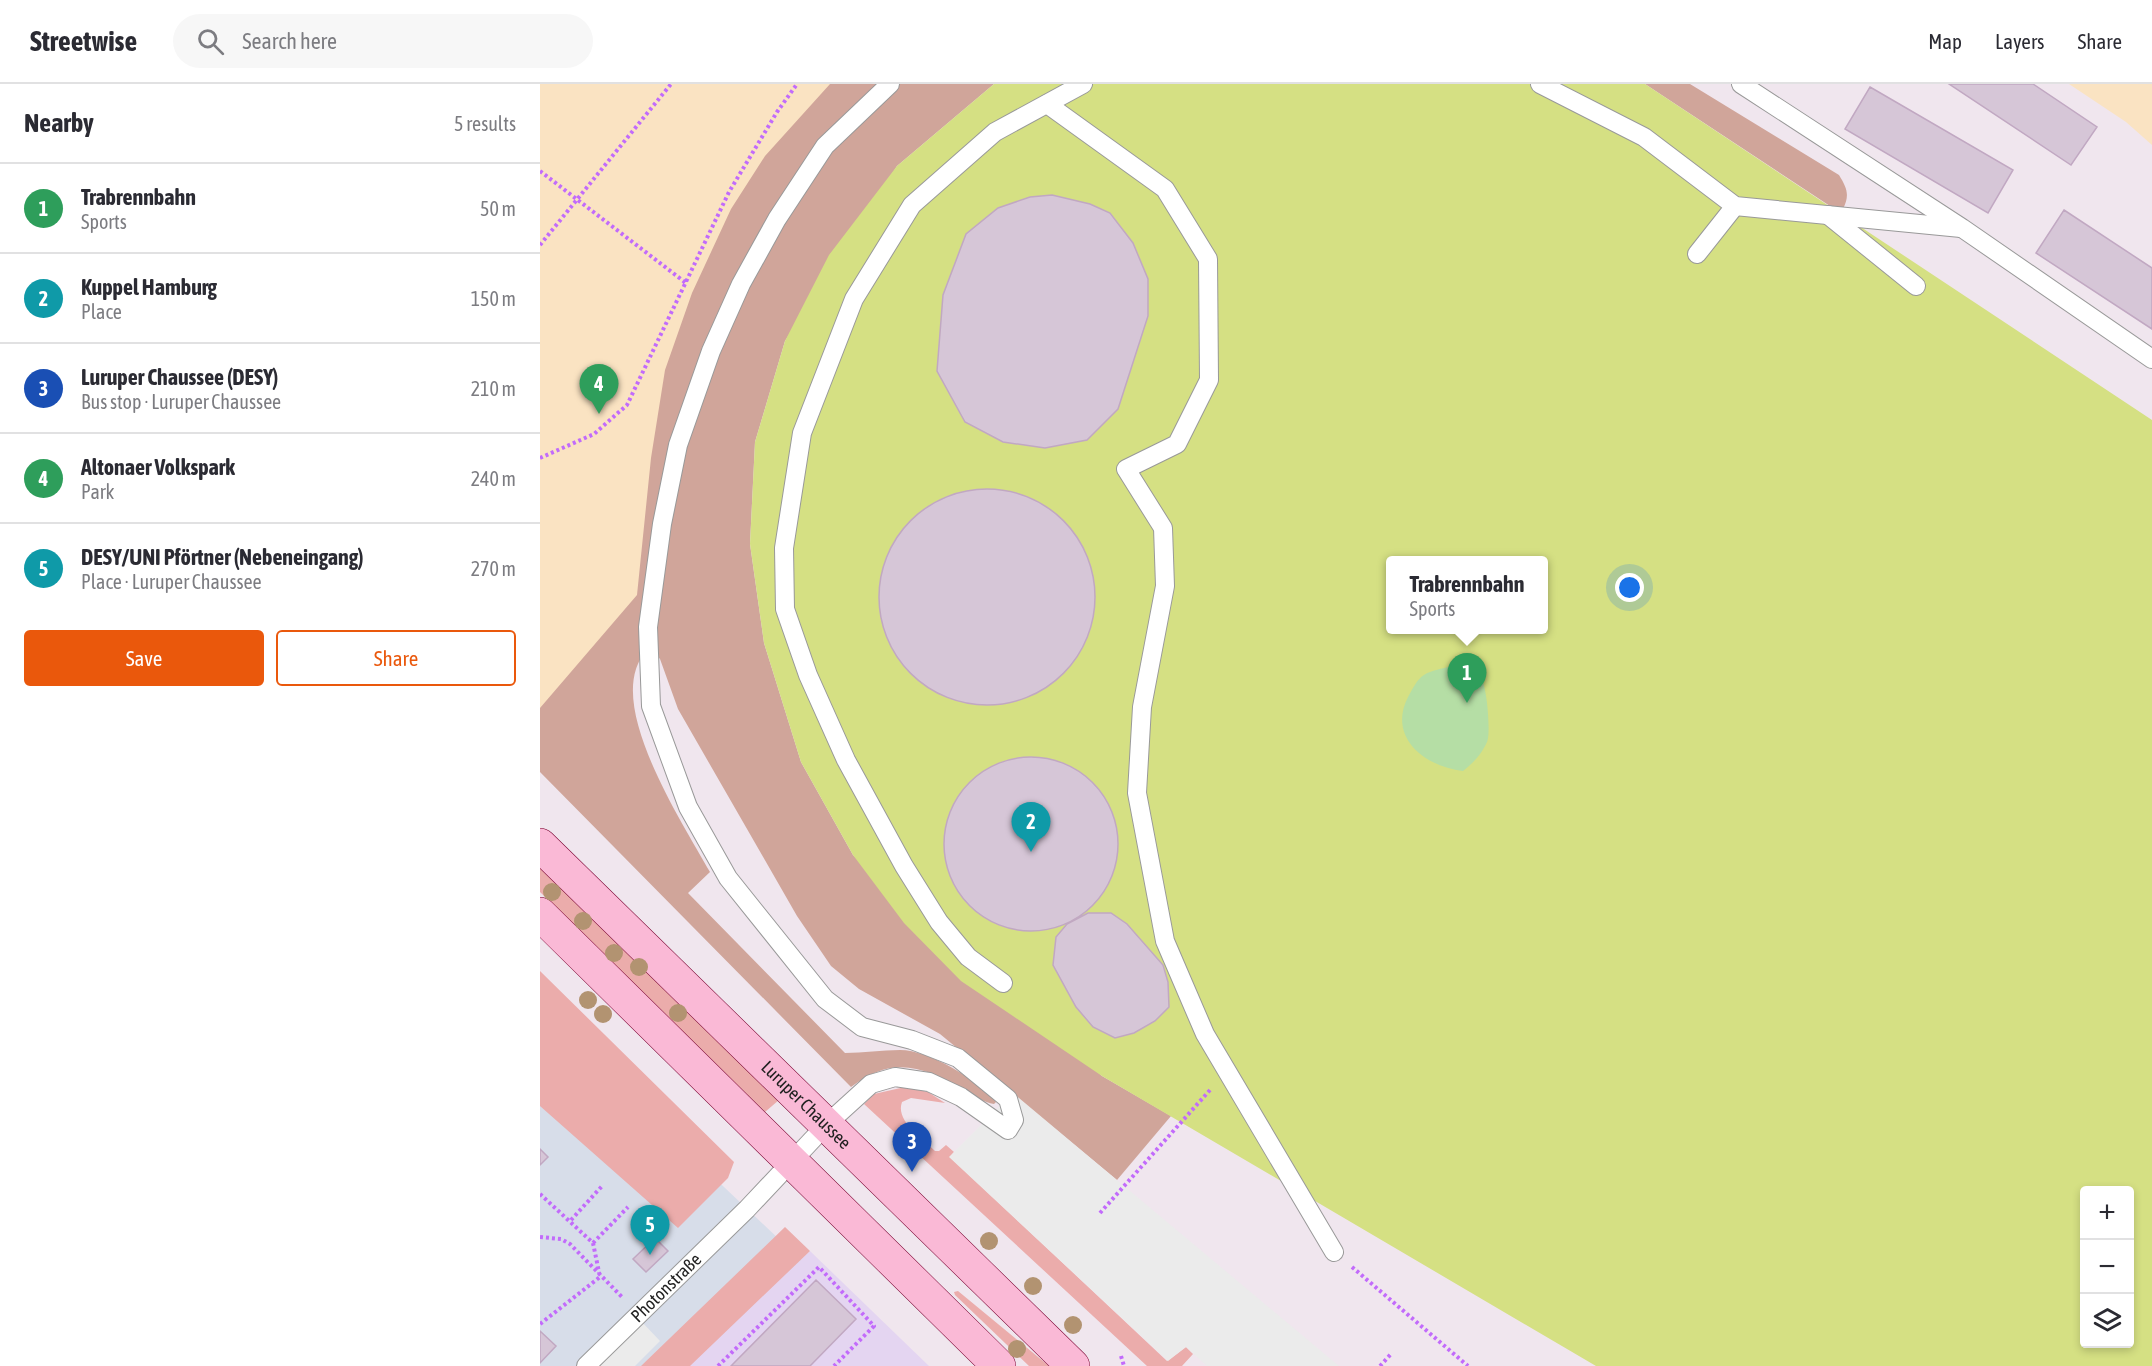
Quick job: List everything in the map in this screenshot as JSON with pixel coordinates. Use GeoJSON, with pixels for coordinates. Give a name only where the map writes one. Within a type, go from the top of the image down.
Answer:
{"type":"FeatureCollection","features":[{"type":"Feature","properties":{"kind":"main road","name":"Luruper Chaussee"},"geometry":{"type":"LineString","coordinates":[[540,845],[1073,1366]]}},
{"type":"Feature","properties":{"kind":"main road"},"geometry":{"type":"LineString","coordinates":[[540,914],[999,1366]]}},
{"type":"Feature","properties":{"kind":"lane","name":"Photonstraße"},"geometry":{"type":"LineString","coordinates":[[586,1366],[747,1209],[827,1124],[860,1092],[877,1082],[895,1077],[929,1082],[971,1104],[1008,1130],[1014,1120],[1008,1099],[958,1058],[912,1040],[862,1028],[825,999],[728,878],[688,807],[651,705],[648,627],[662,524],[678,445],[711,351],[777,219],[825,146],[890,84]]}},
{"type":"Feature","properties":{"kind":"lane"},"geometry":{"type":"LineString","coordinates":[[1003,983],[968,957],[939,922],[903,866],[846,760],[808,675],[785,609],[784,548],[802,433],[854,299],[912,205],[995,132],[1083,84]]}},
{"type":"Feature","properties":{"kind":"lane"},"geometry":{"type":"LineString","coordinates":[[1540,84],[1644,137],[1735,206],[1962,228]]}},
{"type":"Feature","properties":{"kind":"lane"},"geometry":{"type":"LineString","coordinates":[[1741,84],[1962,228],[2152,359]]}},
{"type":"Feature","properties":{"kind":"lane"},"geometry":{"type":"LineString","coordinates":[[1047,104],[1165,189],[1208,259],[1209,380],[1177,444],[1126,469],[1163,528],[1165,586],[1142,707],[1137,793],[1166,941],[1204,1034],[1334,1252]]}},
{"type":"Feature","properties":{"kind":"lane"},"geometry":{"type":"LineString","coordinates":[[1697,254],[1735,206]]}},
{"type":"Feature","properties":{"kind":"lane"},"geometry":{"type":"LineString","coordinates":[[1828,215],[1916,286]]}},
{"type":"Feature","properties":{"kind":"path"},"geometry":{"type":"LineString","coordinates":[[540,245],[671,84]]}},
{"type":"Feature","properties":{"kind":"path"},"geometry":{"type":"LineString","coordinates":[[540,458],[594,434],[627,405],[729,192],[777,112],[797,84]]}},
{"type":"Feature","properties":{"kind":"path"},"geometry":{"type":"LineString","coordinates":[[540,171],[686,283]]}},
{"type":"Feature","properties":{"kind":"path"},"geometry":{"type":"LineString","coordinates":[[1100,1213],[1212,1087]]}},
{"type":"Feature","properties":{"kind":"path"},"geometry":{"type":"LineString","coordinates":[[571,1220],[603,1185]]}},
{"type":"Feature","properties":{"kind":"path"},"geometry":{"type":"LineString","coordinates":[[540,1194],[571,1220],[593,1243],[600,1276]]}},
{"type":"Feature","properties":{"kind":"path"},"geometry":{"type":"LineString","coordinates":[[593,1243],[628,1207]]}},
{"type":"Feature","properties":{"kind":"path"},"geometry":{"type":"LineString","coordinates":[[540,1237],[561,1239],[570,1244],[640,1314]]}},
{"type":"Feature","properties":{"kind":"path"},"geometry":{"type":"LineString","coordinates":[[1334,1252],[1468,1366]]}},
{"type":"Feature","properties":{"kind":"path"},"geometry":{"type":"LineString","coordinates":[[718,1366],[819,1267],[874,1326],[834,1366]]}},
{"type":"Feature","properties":{"kind":"path"},"geometry":{"type":"LineString","coordinates":[[540,1324],[600,1276]]}},
{"type":"Feature","properties":{"kind":"path"},"geometry":{"type":"LineString","coordinates":[[1380,1366],[1391,1354]]}},
{"type":"Feature","properties":{"kind":"path"},"geometry":{"type":"LineString","coordinates":[[1121,1356],[1124,1366]]}},
{"type":"Feature","properties":{"kind":"shaded area"},"geometry":{"type":"Polygon","coordinates":[[[540,84],[994,84],[897,166],[785,341],[755,442],[750,544],[764,643],[801,762],[853,855],[1102,1076],[1171,1116],[1117,1180],[940,1034],[859,989],[831,966],[797,916],[678,709],[660,659],[654,652],[644,655],[636,669],[633,692],[636,717],[644,745],[656,773],[710,872],[688,893],[845,1053],[900,1050],[925,1055],[965,1076],[996,1102],[994,1104],[987,1102],[935,1075],[908,1068],[880,1071],[851,1087],[540,772],[540,84]]]}},
{"type":"Feature","properties":{"kind":"shaded area"},"geometry":{"type":"Polygon","coordinates":[[[540,84],[830,84],[765,156],[731,209],[692,293],[665,370],[651,458],[637,595],[540,708],[540,84]]]}},
{"type":"Feature","properties":{"kind":"shaded area"},"geometry":{"type":"Polygon","coordinates":[[[994,84],[1645,84],[2152,420],[2152,1366],[1596,1366],[1102,1076],[961,981],[904,923],[853,855],[801,762],[764,643],[750,544],[755,442],[785,341],[829,255],[897,166],[994,84]]]}},
{"type":"Feature","properties":{"kind":"shaded area"},"geometry":{"type":"Polygon","coordinates":[[[1645,84],[1690,84],[1839,175],[1847,192],[1843,209],[1836,210],[1645,84]]]}},
{"type":"Feature","properties":{"kind":"shaded area"},"geometry":{"type":"Polygon","coordinates":[[[2069,84],[2152,84],[2152,145],[2126,122],[2069,84]]]}},
{"type":"Feature","properties":{"kind":"shaded area"},"geometry":{"type":"Polygon","coordinates":[[[1451,666],[1475,672],[1481,678],[1487,700],[1489,730],[1487,742],[1477,758],[1463,771],[1436,764],[1424,757],[1406,737],[1403,725],[1403,712],[1408,697],[1419,679],[1430,672],[1451,666]]]}},
{"type":"Feature","properties":{"kind":"shaded area"},"geometry":{"type":"Polygon","coordinates":[[[540,867],[779,1100],[765,1112],[540,892],[540,867]]]}},
{"type":"Feature","properties":{"kind":"shaded area"},"geometry":{"type":"Polygon","coordinates":[[[540,971],[734,1162],[728,1178],[678,1228],[540,1106],[540,971]]]}},
{"type":"Feature","properties":{"kind":"shaded area"},"geometry":{"type":"Polygon","coordinates":[[[540,1024],[704,1168],[801,1260],[683,1366],[540,1366],[540,1024]]]}},
{"type":"Feature","properties":{"kind":"shaded area"},"geometry":{"type":"Polygon","coordinates":[[[905,1087],[928,1092],[945,1103],[911,1098],[902,1102],[902,1116],[911,1129],[935,1151],[939,1151],[946,1145],[954,1152],[950,1157],[1167,1361],[1186,1347],[1193,1354],[1182,1366],[1147,1366],[864,1104],[874,1094],[905,1087]]]}},
{"type":"Feature","properties":{"kind":"shaded area"},"geometry":{"type":"Polygon","coordinates":[[[1013,1093],[1339,1366],[1207,1366],[1186,1347],[1168,1361],[949,1157],[1013,1093]]]}},
{"type":"Feature","properties":{"kind":"shaded area"},"geometry":{"type":"Polygon","coordinates":[[[785,1227],[810,1251],[690,1366],[641,1366],[785,1227]]]}},
{"type":"Feature","properties":{"kind":"shaded area"},"geometry":{"type":"Polygon","coordinates":[[[810,1251],[929,1366],[683,1366],[810,1251]]]}},
{"type":"Feature","properties":{"kind":"shaded area"},"geometry":{"type":"Polygon","coordinates":[[[958,1291],[1049,1366],[1029,1366],[955,1295],[954,1292],[958,1291]]]}},
{"type":"Feature","properties":{"kind":"shaded area"},"geometry":{"type":"Polygon","coordinates":[[[641,1321],[660,1341],[635,1366],[595,1366],[641,1321]]]}},
{"type":"Feature","properties":{"kind":"building"},"geometry":{"type":"Polygon","coordinates":[[[1949,84],[2033,84],[2097,127],[2071,165],[1949,84]]]}},
{"type":"Feature","properties":{"kind":"building"},"geometry":{"type":"Polygon","coordinates":[[[1870,87],[2013,170],[1988,213],[1845,129],[1870,87]]]}},
{"type":"Feature","properties":{"kind":"building"},"geometry":{"type":"Polygon","coordinates":[[[1052,195],[1090,204],[1110,213],[1133,243],[1148,279],[1148,316],[1118,409],[1087,440],[1045,448],[1003,442],[965,422],[937,371],[943,295],[966,234],[998,208],[1030,197],[1052,195]]]}},
{"type":"Feature","properties":{"kind":"building"},"geometry":{"type":"Polygon","coordinates":[[[2064,210],[2152,268],[2152,329],[2036,253],[2064,210]]]}},
{"type":"Feature","properties":{"kind":"building"},"geometry":{"type":"Polygon","coordinates":[[[976,489],[998,489],[1018,493],[1038,501],[1064,520],[1087,555],[1095,586],[1095,608],[1087,639],[1064,674],[1038,693],[1018,701],[998,705],[976,705],[956,701],[936,693],[918,681],[903,666],[891,648],[883,628],[879,608],[879,586],[883,566],[891,546],[903,528],[918,513],[936,501],[956,493],[976,489]]]}},
{"type":"Feature","properties":{"kind":"building"},"geometry":{"type":"Polygon","coordinates":[[[1031,757],[1064,764],[1079,772],[1092,783],[1103,796],[1111,811],[1118,844],[1111,877],[1103,892],[1092,905],[1079,916],[1064,924],[1031,931],[998,924],[983,916],[970,905],[959,892],[951,877],[944,844],[951,811],[959,796],[970,783],[983,772],[998,764],[1031,757]]]}},
{"type":"Feature","properties":{"kind":"building"},"geometry":{"type":"Polygon","coordinates":[[[1088,913],[1111,913],[1127,924],[1163,965],[1168,982],[1169,1007],[1155,1021],[1134,1033],[1115,1038],[1093,1027],[1076,1007],[1053,965],[1056,937],[1067,924],[1088,913]]]}},
{"type":"Feature","properties":{"kind":"building"},"geometry":{"type":"Polygon","coordinates":[[[540,1149],[548,1157],[540,1165],[540,1149]]]}},
{"type":"Feature","properties":{"kind":"building"},"geometry":{"type":"Polygon","coordinates":[[[655,1238],[668,1251],[646,1272],[633,1259],[655,1238]]]}},
{"type":"Feature","properties":{"kind":"building"},"geometry":{"type":"Polygon","coordinates":[[[816,1280],[856,1319],[810,1366],[731,1366],[816,1280]]]}},
{"type":"Feature","properties":{"kind":"building"},"geometry":{"type":"Polygon","coordinates":[[[540,1331],[556,1346],[540,1363],[540,1331]]]}},
{"type":"Feature","properties":{"kind":"place","name":"Altonaer Volkspark"},"geometry":{"type":"Point","coordinates":[599,414]}},
{"type":"Feature","properties":{"kind":"place","name":"Trabrennbahn"},"geometry":{"type":"Point","coordinates":[1467,703]}},
{"type":"Feature","properties":{"kind":"place","name":"Kuppel Hamburg"},"geometry":{"type":"Point","coordinates":[1031,852]}},
{"type":"Feature","properties":{"kind":"place","name":"Luruper Chaussee (DESY)"},"geometry":{"type":"Point","coordinates":[912,1172]}},
{"type":"Feature","properties":{"kind":"place","name":"DESY/UNI Pförtner (Nebeneingang)"},"geometry":{"type":"Point","coordinates":[650,1255]}}]}
